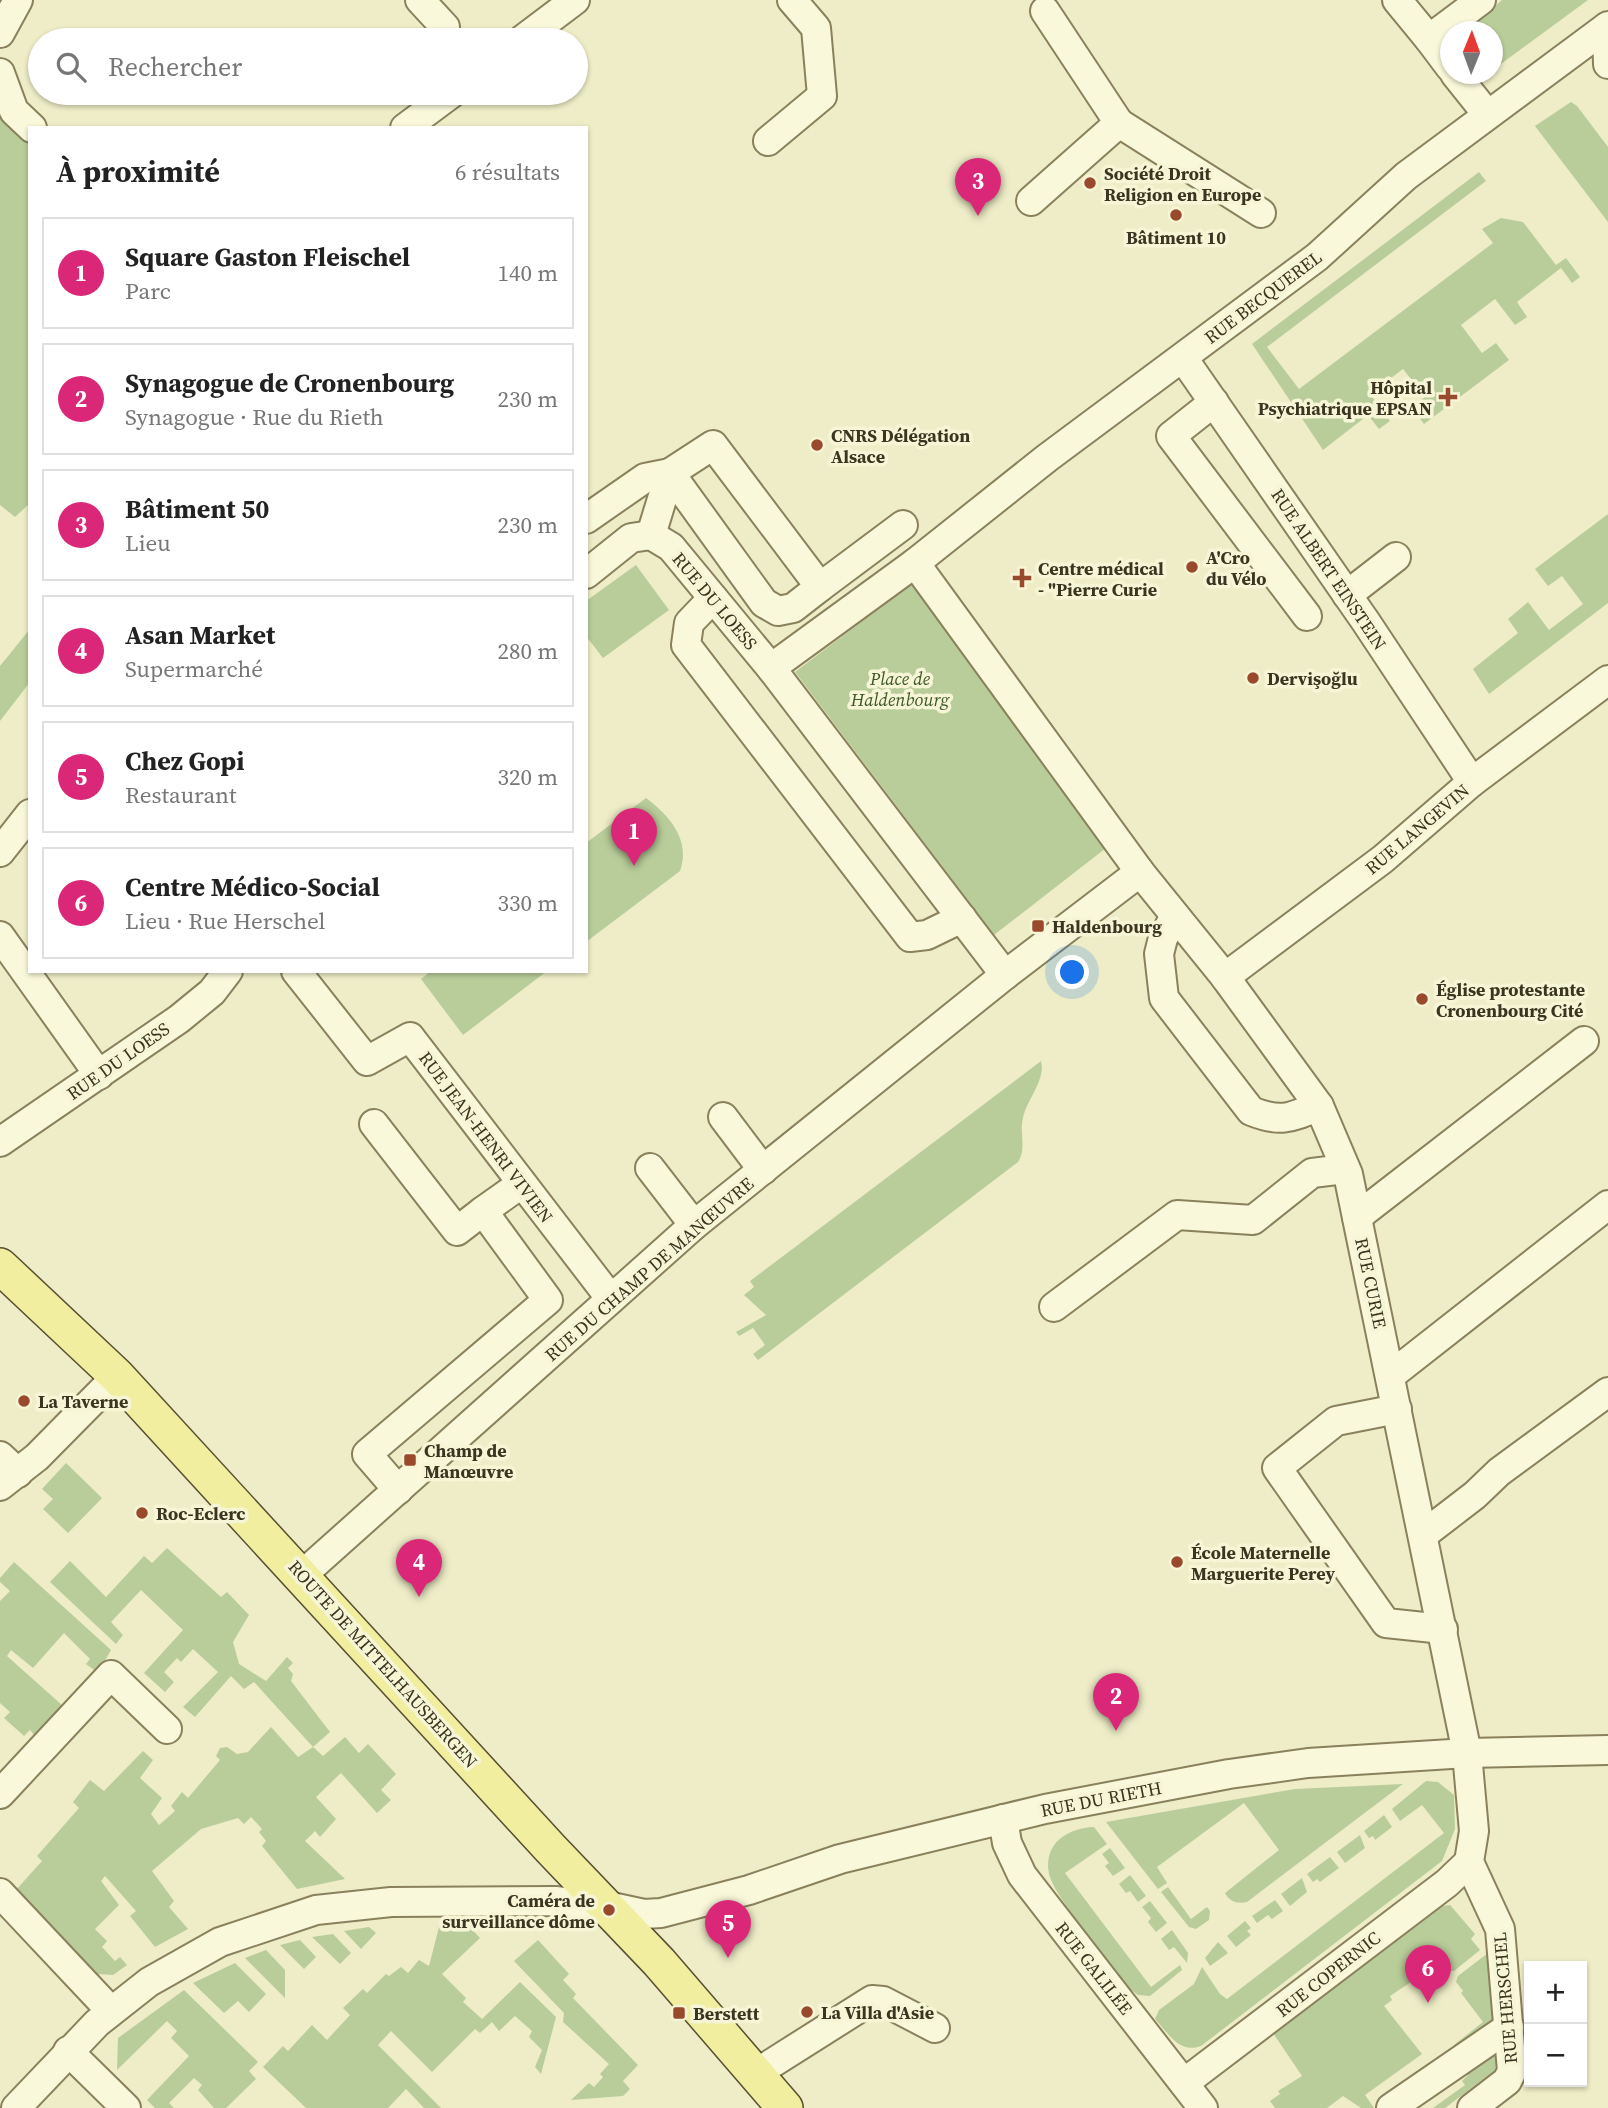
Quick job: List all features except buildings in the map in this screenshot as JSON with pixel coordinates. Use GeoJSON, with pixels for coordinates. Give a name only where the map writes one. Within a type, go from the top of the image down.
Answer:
{"type":"FeatureCollection","features":[{"type":"Feature","properties":{"kind":"main road","name":"ROUTE DE MITTELHAUSBERGEN"},"geometry":{"type":"LineString","coordinates":[[0,1266],[117,1376],[551,1849],[607,1906],[785,2108]]}},
{"type":"Feature","properties":{"kind":"street"},"geometry":{"type":"LineString","coordinates":[[0,33],[18,0]]}},
{"type":"Feature","properties":{"kind":"street"},"geometry":{"type":"LineString","coordinates":[[420,0],[445,27]]}},
{"type":"Feature","properties":{"kind":"street"},"geometry":{"type":"LineString","coordinates":[[538,28],[575,0]]}},
{"type":"Feature","properties":{"kind":"street"},"geometry":{"type":"LineString","coordinates":[[768,141],[822,96],[816,28],[792,0]]}},
{"type":"Feature","properties":{"kind":"street"},"geometry":{"type":"LineString","coordinates":[[1397,0],[1440,53]]}},
{"type":"Feature","properties":{"kind":"street"},"geometry":{"type":"LineString","coordinates":[[1429,39],[1481,0]]}},
{"type":"Feature","properties":{"kind":"street"},"geometry":{"type":"LineString","coordinates":[[1046,4],[1119,123],[1261,214]]}},
{"type":"Feature","properties":{"kind":"street"},"geometry":{"type":"LineString","coordinates":[[1608,27],[1608,64]]}},
{"type":"Feature","properties":{"kind":"street","name":"RUE BECQUEREL"},"geometry":{"type":"LineString","coordinates":[[915,563],[1047,458],[1317,257],[1378,198],[1487,114],[1608,27]]}},
{"type":"Feature","properties":{"kind":"street"},"geometry":{"type":"LineString","coordinates":[[0,73],[14,111],[31,126]]}},
{"type":"Feature","properties":{"kind":"street"},"geometry":{"type":"LineString","coordinates":[[1463,84],[1487,114]]}},
{"type":"Feature","properties":{"kind":"street"},"geometry":{"type":"LineString","coordinates":[[408,126],[436,105]]}},
{"type":"Feature","properties":{"kind":"street"},"geometry":{"type":"LineString","coordinates":[[1031,201],[1119,123]]}},
{"type":"Feature","properties":{"kind":"street","name":"RUE ALBERT EINSTEIN"},"geometry":{"type":"LineString","coordinates":[[1183,358],[1472,782]]}},
{"type":"Feature","properties":{"kind":"street"},"geometry":{"type":"LineString","coordinates":[[1214,402],[1171,436],[1307,616]]}},
{"type":"Feature","properties":{"kind":"street"},"geometry":{"type":"LineString","coordinates":[[588,518],[645,478],[670,473],[713,444],[820,587]]}},
{"type":"Feature","properties":{"kind":"street"},"geometry":{"type":"LineString","coordinates":[[588,573],[631,538],[651,535],[670,473]]}},
{"type":"Feature","properties":{"kind":"street"},"geometry":{"type":"LineString","coordinates":[[670,473],[764,603],[778,611],[793,608],[903,525]]}},
{"type":"Feature","properties":{"kind":"street","name":"RUE DU LOESS"},"geometry":{"type":"LineString","coordinates":[[651,535],[671,547],[771,668]]}},
{"type":"Feature","properties":{"kind":"street"},"geometry":{"type":"LineString","coordinates":[[1347,595],[1396,557]]}},
{"type":"Feature","properties":{"kind":"street"},"geometry":{"type":"LineString","coordinates":[[915,563],[1140,872],[1005,975],[771,668],[915,563]]}},
{"type":"Feature","properties":{"kind":"street"},"geometry":{"type":"LineString","coordinates":[[713,598],[689,623],[686,645],[910,937],[927,935],[962,918]]}},
{"type":"Feature","properties":{"kind":"street","name":"RUE LANGEVIN"},"geometry":{"type":"LineString","coordinates":[[1225,977],[1411,837],[1472,782],[1608,680]]}},
{"type":"Feature","properties":{"kind":"street"},"geometry":{"type":"LineString","coordinates":[[0,852],[28,817]]}},
{"type":"Feature","properties":{"kind":"street","name":"RUE CURIE"},"geometry":{"type":"LineString","coordinates":[[1140,872],[1225,977],[1319,1106],[1345,1169],[1467,1753]]}},
{"type":"Feature","properties":{"kind":"street"},"geometry":{"type":"LineString","coordinates":[[1175,916],[1163,938],[1159,954],[1164,998],[1251,1111],[1271,1119],[1290,1118],[1319,1106]]}},
{"type":"Feature","properties":{"kind":"street"},"geometry":{"type":"LineString","coordinates":[[0,936],[99,1075]]}},
{"type":"Feature","properties":{"kind":"street","name":"RUE DU LOESS"},"geometry":{"type":"LineString","coordinates":[[0,1142],[179,1019],[212,992],[226,973]]}},
{"type":"Feature","properties":{"kind":"street","name":"RUE JEAN-HENRI VIVIEN"},"geometry":{"type":"LineString","coordinates":[[298,973],[367,1061],[410,1037],[611,1299]]}},
{"type":"Feature","properties":{"kind":"street","name":"RUE DU CHAMP DE MANŒUVRE"},"geometry":{"type":"LineString","coordinates":[[302,1575],[694,1225],[1005,975]]}},
{"type":"Feature","properties":{"kind":"street"},"geometry":{"type":"LineString","coordinates":[[1357,1217],[1584,1041]]}},
{"type":"Feature","properties":{"kind":"street"},"geometry":{"type":"LineString","coordinates":[[723,1117],[763,1170]]}},
{"type":"Feature","properties":{"kind":"street"},"geometry":{"type":"LineString","coordinates":[[374,1125],[457,1231],[521,1184]]}},
{"type":"Feature","properties":{"kind":"street"},"geometry":{"type":"LineString","coordinates":[[650,1168],[694,1225]]}},
{"type":"Feature","properties":{"kind":"street"},"geometry":{"type":"LineString","coordinates":[[1054,1307],[1178,1215],[1253,1220],[1312,1173],[1345,1169]]}},
{"type":"Feature","properties":{"kind":"street"},"geometry":{"type":"LineString","coordinates":[[1390,1376],[1608,1205]]}},
{"type":"Feature","properties":{"kind":"street"},"geometry":{"type":"LineString","coordinates":[[398,1490],[367,1454],[548,1300],[483,1211]]}},
{"type":"Feature","properties":{"kind":"street"},"geometry":{"type":"LineString","coordinates":[[6,1472],[117,1376]]}},
{"type":"Feature","properties":{"kind":"street"},"geometry":{"type":"LineString","coordinates":[[1423,1535],[1475,1495],[1499,1472],[1608,1392]]}},
{"type":"Feature","properties":{"kind":"street"},"geometry":{"type":"LineString","coordinates":[[1397,1409],[1336,1421],[1277,1468],[1386,1623],[1443,1629]]}},
{"type":"Feature","properties":{"kind":"street"},"geometry":{"type":"LineString","coordinates":[[0,1794],[111,1675],[167,1729]]}},
{"type":"Feature","properties":{"kind":"street","name":"RUE DU RIETH"},"geometry":{"type":"LineString","coordinates":[[16,2108],[68,2051],[111,2011],[149,1982],[198,1952],[246,1931],[316,1910],[403,1902],[555,1901],[607,1906],[644,1914],[661,1913],[750,1890],[841,1859],[1003,1819],[1242,1772],[1308,1763],[1467,1753],[1608,1749]]}},
{"type":"Feature","properties":{"kind":"street"},"geometry":{"type":"LineString","coordinates":[[1467,1753],[1474,1831],[1469,1862]]}},
{"type":"Feature","properties":{"kind":"street","name":"RUE GALILÉE"},"geometry":{"type":"LineString","coordinates":[[1003,1819],[1007,1843],[1022,1875],[1203,2108]]}},
{"type":"Feature","properties":{"kind":"street","name":"RUE HERSCHEL"},"geometry":{"type":"LineString","coordinates":[[1469,1862],[1500,1929],[1509,2027],[1510,2076],[1472,2108]]}},
{"type":"Feature","properties":{"kind":"street","name":"RUE COPERNIC"},"geometry":{"type":"LineString","coordinates":[[1184,2083],[1436,1891],[1469,1862]]}},
{"type":"Feature","properties":{"kind":"street"},"geometry":{"type":"LineString","coordinates":[[0,1893],[111,2011]]}},
{"type":"Feature","properties":{"kind":"street"},"geometry":{"type":"LineString","coordinates":[[755,2074],[872,2000],[883,2001],[936,2028]]}},
{"type":"Feature","properties":{"kind":"street"},"geometry":{"type":"LineString","coordinates":[[1391,2108],[1509,2027]]}},
{"type":"Feature","properties":{"kind":"street"},"geometry":{"type":"LineString","coordinates":[[68,2051],[125,2108]]}},
{"type":"Feature","properties":{"kind":"green space"},"geometry":{"type":"Polygon","coordinates":[[[1502,0],[1588,0],[1503,62],[1503,21],[1478,21],[1502,0]]]}},
{"type":"Feature","properties":{"kind":"green space"},"geometry":{"type":"Polygon","coordinates":[[[0,102],[28,131],[28,505],[15,517],[0,505],[0,102]]]}},
{"type":"Feature","properties":{"kind":"green space"},"geometry":{"type":"Polygon","coordinates":[[[1571,102],[1608,147],[1608,222],[1535,126],[1571,102]]]}},
{"type":"Feature","properties":{"kind":"green space"},"geometry":{"type":"Polygon","coordinates":[[[1479,172],[1486,181],[1267,347],[1299,389],[1493,243],[1482,229],[1501,218],[1523,222],[1556,265],[1566,258],[1580,277],[1572,283],[1561,268],[1517,302],[1527,317],[1515,325],[1495,299],[1461,325],[1482,353],[1496,343],[1509,360],[1424,424],[1411,407],[1425,397],[1403,369],[1370,394],[1390,421],[1379,429],[1368,415],[1323,450],[1252,344],[1479,172]]]}},
{"type":"Feature","properties":{"kind":"green space"},"geometry":{"type":"Polygon","coordinates":[[[1608,514],[1608,603],[1489,694],[1473,669],[1518,633],[1508,619],[1528,602],[1549,630],[1583,604],[1562,576],[1548,586],[1535,569],[1608,514]]]}},
{"type":"Feature","properties":{"kind":"green space"},"geometry":{"type":"Polygon","coordinates":[[[636,565],[669,610],[603,658],[588,639],[588,600],[636,565]]]}},
{"type":"Feature","properties":{"kind":"green space","name":"Place de Haldenbourg"},"geometry":{"type":"Polygon","coordinates":[[[915,581],[1106,848],[994,935],[795,672],[915,581]]]}},
{"type":"Feature","properties":{"kind":"green space"},"geometry":{"type":"Polygon","coordinates":[[[28,631],[28,685],[0,721],[0,666],[28,631]]]}},
{"type":"Feature","properties":{"kind":"green space"},"geometry":{"type":"Polygon","coordinates":[[[646,798],[663,812],[676,829],[683,849],[683,860],[680,871],[588,940],[588,842],[646,798]]]}},
{"type":"Feature","properties":{"kind":"green space"},"geometry":{"type":"Polygon","coordinates":[[[428,973],[544,973],[463,1035],[421,979],[428,973]]]}},
{"type":"Feature","properties":{"kind":"green space"},"geometry":{"type":"Polygon","coordinates":[[[1041,1061],[1039,1082],[1023,1118],[1022,1152],[1018,1162],[758,1360],[753,1354],[765,1345],[753,1328],[739,1336],[736,1332],[766,1315],[744,1295],[754,1287],[750,1281],[1041,1061]]]}},
{"type":"Feature","properties":{"kind":"green space"},"geometry":{"type":"Polygon","coordinates":[[[66,1463],[102,1498],[68,1533],[43,1509],[53,1499],[42,1489],[66,1463]]]}},
{"type":"Feature","properties":{"kind":"green space"},"geometry":{"type":"Polygon","coordinates":[[[167,1548],[221,1597],[227,1592],[249,1615],[233,1642],[239,1664],[266,1681],[287,1657],[293,1663],[288,1668],[293,1674],[291,1681],[330,1732],[313,1747],[254,1682],[244,1689],[231,1676],[195,1717],[183,1707],[218,1672],[193,1649],[181,1662],[177,1658],[164,1672],[174,1682],[165,1692],[144,1673],[183,1630],[141,1590],[111,1622],[123,1635],[116,1644],[50,1582],[70,1561],[106,1597],[144,1556],[152,1563],[167,1548]]]}},
{"type":"Feature","properties":{"kind":"green space"},"geometry":{"type":"Polygon","coordinates":[[[14,1562],[111,1650],[98,1673],[86,1664],[90,1659],[64,1633],[33,1668],[11,1650],[7,1656],[63,1706],[35,1736],[30,1730],[24,1736],[4,1718],[10,1712],[0,1703],[0,1601],[10,1591],[0,1582],[0,1578],[14,1562]]]}},
{"type":"Feature","properties":{"kind":"green space"},"geometry":{"type":"Polygon","coordinates":[[[271,1727],[298,1757],[313,1747],[323,1756],[345,1737],[359,1753],[368,1744],[396,1774],[381,1790],[391,1800],[377,1813],[341,1773],[316,1797],[336,1819],[320,1837],[315,1831],[305,1841],[345,1879],[297,1889],[262,1846],[266,1841],[259,1832],[262,1829],[251,1817],[244,1824],[238,1818],[201,1829],[152,1871],[174,1901],[169,1907],[188,1929],[155,1947],[130,1916],[136,1911],[105,1876],[101,1881],[119,1905],[95,1929],[107,1941],[102,1947],[115,1961],[120,1957],[127,1965],[113,1975],[97,1974],[15,1891],[42,1861],[37,1856],[79,1808],[73,1802],[90,1780],[104,1791],[143,1751],[153,1760],[140,1778],[162,1798],[151,1814],[159,1825],[175,1811],[171,1806],[182,1792],[188,1798],[220,1760],[216,1756],[220,1748],[227,1747],[237,1754],[248,1752],[271,1727]]]}},
{"type":"Feature","properties":{"kind":"green space"},"geometry":{"type":"Polygon","coordinates":[[[1426,1781],[1438,1782],[1454,1795],[1455,1829],[1442,1861],[1201,2046],[1186,2047],[1175,2041],[1155,2019],[1159,2010],[1194,1984],[1202,1967],[1220,1994],[1227,1999],[1444,1833],[1422,1805],[1400,1821],[1392,1809],[1426,1781]]]}},
{"type":"Feature","properties":{"kind":"green space"},"geometry":{"type":"Polygon","coordinates":[[[1403,1784],[1243,1903],[1232,1900],[1225,1893],[1279,1850],[1244,1803],[1157,1867],[1167,1883],[1158,1889],[1106,1822],[1295,1789],[1403,1784]]]}},
{"type":"Feature","properties":{"kind":"green space"},"geometry":{"type":"Polygon","coordinates":[[[1384,1815],[1392,1827],[1375,1840],[1373,1836],[1369,1838],[1364,1831],[1384,1815]]]}},
{"type":"Feature","properties":{"kind":"green space"},"geometry":{"type":"Polygon","coordinates":[[[1094,1827],[1107,1844],[1065,1873],[1151,1987],[1180,1965],[1182,1970],[1150,1996],[1138,1995],[1130,1989],[1072,1914],[1049,1874],[1050,1854],[1060,1839],[1075,1830],[1094,1827]]]}},
{"type":"Feature","properties":{"kind":"green space"},"geometry":{"type":"Polygon","coordinates":[[[1360,1835],[1365,1848],[1345,1863],[1337,1852],[1360,1835]]]}},
{"type":"Feature","properties":{"kind":"green space"},"geometry":{"type":"Polygon","coordinates":[[[1110,1848],[1125,1868],[1113,1876],[1105,1866],[1109,1863],[1102,1854],[1110,1848]]]}},
{"type":"Feature","properties":{"kind":"green space"},"geometry":{"type":"Polygon","coordinates":[[[1330,1857],[1339,1868],[1320,1882],[1317,1879],[1313,1882],[1307,1874],[1330,1857]]]}},
{"type":"Feature","properties":{"kind":"green space"},"geometry":{"type":"Polygon","coordinates":[[[1130,1875],[1146,1896],[1138,1902],[1130,1891],[1126,1893],[1119,1884],[1130,1875]]]}},
{"type":"Feature","properties":{"kind":"green space"},"geometry":{"type":"Polygon","coordinates":[[[1302,1878],[1307,1892],[1290,1906],[1281,1894],[1302,1878]]]}},
{"type":"Feature","properties":{"kind":"green space"},"geometry":{"type":"Polygon","coordinates":[[[1168,1887],[1191,1919],[1207,1907],[1210,1911],[1209,1920],[1196,1929],[1189,1927],[1161,1892],[1168,1887]]]}},
{"type":"Feature","properties":{"kind":"green space"},"geometry":{"type":"Polygon","coordinates":[[[1275,1900],[1283,1911],[1272,1919],[1268,1915],[1257,1923],[1252,1916],[1275,1900]]]}},
{"type":"Feature","properties":{"kind":"green space"},"geometry":{"type":"Polygon","coordinates":[[[1150,1901],[1167,1923],[1156,1932],[1148,1922],[1151,1918],[1142,1907],[1150,1901]]]}},
{"type":"Feature","properties":{"kind":"green space"},"geometry":{"type":"Polygon","coordinates":[[[1450,1905],[1475,1934],[1471,1939],[1480,1950],[1454,1971],[1449,1971],[1441,1962],[1390,1996],[1392,2000],[1384,2006],[1422,2054],[1365,2095],[1374,2108],[1361,2108],[1343,2096],[1327,2108],[1275,2108],[1270,2101],[1280,2094],[1278,2091],[1302,2076],[1273,2033],[1442,1906],[1450,1905]]]}},
{"type":"Feature","properties":{"kind":"green space"},"geometry":{"type":"Polygon","coordinates":[[[1245,1921],[1251,1928],[1247,1931],[1251,1935],[1236,1947],[1227,1936],[1245,1921]]]}},
{"type":"Feature","properties":{"kind":"green space"},"geometry":{"type":"Polygon","coordinates":[[[369,1927],[376,1933],[361,1949],[344,1931],[369,1927]]]}},
{"type":"Feature","properties":{"kind":"green space"},"geometry":{"type":"Polygon","coordinates":[[[439,1927],[470,1927],[480,1938],[442,1974],[466,1998],[463,2002],[482,2019],[520,1982],[556,2017],[541,2074],[535,2067],[542,2050],[529,2037],[532,2031],[515,2016],[499,2031],[492,2022],[480,2033],[475,2029],[432,2072],[391,2031],[378,2045],[441,2108],[424,2108],[406,2089],[388,2108],[306,2108],[263,2067],[283,2046],[288,2051],[312,2025],[327,2040],[350,2015],[343,2008],[363,1989],[367,1993],[386,1974],[389,1976],[401,1967],[408,1973],[419,1960],[429,1966],[439,1927]]]}},
{"type":"Feature","properties":{"kind":"green space"},"geometry":{"type":"Polygon","coordinates":[[[1172,1930],[1188,1953],[1187,1963],[1174,1947],[1169,1950],[1161,1939],[1172,1930]]]}},
{"type":"Feature","properties":{"kind":"green space"},"geometry":{"type":"Polygon","coordinates":[[[333,1934],[351,1953],[340,1964],[312,1937],[333,1934]]]}},
{"type":"Feature","properties":{"kind":"green space"},"geometry":{"type":"Polygon","coordinates":[[[300,1940],[316,1957],[304,1969],[280,1945],[300,1940]]]}},
{"type":"Feature","properties":{"kind":"green space"},"geometry":{"type":"Polygon","coordinates":[[[538,1940],[569,1974],[563,1980],[576,1994],[573,1998],[638,2065],[623,2081],[630,2089],[623,2096],[571,2100],[589,2083],[594,2087],[609,2064],[563,2022],[564,2013],[514,1961],[538,1940]]]}},
{"type":"Feature","properties":{"kind":"green space"},"geometry":{"type":"Polygon","coordinates":[[[1218,1942],[1228,1953],[1210,1966],[1205,1958],[1218,1942]]]}},
{"type":"Feature","properties":{"kind":"green space"},"geometry":{"type":"Polygon","coordinates":[[[266,1950],[285,1970],[285,1998],[245,1958],[266,1950]]]}},
{"type":"Feature","properties":{"kind":"green space"},"geometry":{"type":"Polygon","coordinates":[[[1488,1953],[1496,2025],[1460,2053],[1454,2045],[1483,2022],[1456,1982],[1458,1976],[1488,1953]]]}},
{"type":"Feature","properties":{"kind":"green space"},"geometry":{"type":"Polygon","coordinates":[[[235,1963],[266,1994],[249,2012],[238,2001],[224,2013],[193,1983],[235,1963]]]}},
{"type":"Feature","properties":{"kind":"green space"},"geometry":{"type":"Polygon","coordinates":[[[184,1990],[258,2062],[249,2071],[256,2079],[226,2108],[214,2108],[198,2090],[202,2085],[194,2078],[169,2103],[174,2108],[155,2108],[147,2100],[189,2056],[171,2038],[177,2031],[167,2021],[117,2070],[118,2038],[184,1990]]]}},
{"type":"Feature","properties":{"kind":"green space"},"geometry":{"type":"Polygon","coordinates":[[[1496,2044],[1498,2057],[1495,2070],[1445,2108],[1433,2108],[1465,2085],[1462,2081],[1468,2075],[1462,2066],[1496,2044]]]}},
{"type":"Feature","properties":{"kind":"place","name":"Société Droit Religion en Europe"},"geometry":{"type":"Point","coordinates":[1090,183]}},
{"type":"Feature","properties":{"kind":"place","name":"Bâtiment 10"},"geometry":{"type":"Point","coordinates":[1176,215]}},
{"type":"Feature","properties":{"kind":"place","name":"Bâtiment 50"},"geometry":{"type":"Point","coordinates":[978,216]}},
{"type":"Feature","properties":{"kind":"place","name":"Hôpital Psychiatrique EPSAN"},"geometry":{"type":"Point","coordinates":[1448,397]}},
{"type":"Feature","properties":{"kind":"place","name":"CNRS Délégation Alsace"},"geometry":{"type":"Point","coordinates":[817,445]}},
{"type":"Feature","properties":{"kind":"place","name":"A'Cro du Vélo"},"geometry":{"type":"Point","coordinates":[1192,567]}},
{"type":"Feature","properties":{"kind":"place","name":"Centre médical - \"Pierre Curie"},"geometry":{"type":"Point","coordinates":[1022,578]}},
{"type":"Feature","properties":{"kind":"place","name":"Dervişoğlu"},"geometry":{"type":"Point","coordinates":[1253,678]}},
{"type":"Feature","properties":{"kind":"place","name":"Square Gaston Fleischel"},"geometry":{"type":"Point","coordinates":[634,866]}},
{"type":"Feature","properties":{"kind":"place","name":"Haldenbourg"},"geometry":{"type":"Point","coordinates":[1038,926]}},
{"type":"Feature","properties":{"kind":"place","name":"Église protestante Cronenbourg Cité"},"geometry":{"type":"Point","coordinates":[1422,999]}},
{"type":"Feature","properties":{"kind":"place","name":"La Taverne"},"geometry":{"type":"Point","coordinates":[24,1401]}},
{"type":"Feature","properties":{"kind":"place","name":"Champ de Manœuvre"},"geometry":{"type":"Point","coordinates":[410,1460]}},
{"type":"Feature","properties":{"kind":"place","name":"Roc-Eclerc"},"geometry":{"type":"Point","coordinates":[142,1513]}},
{"type":"Feature","properties":{"kind":"place","name":"École Maternelle Marguerite Perey"},"geometry":{"type":"Point","coordinates":[1177,1562]}},
{"type":"Feature","properties":{"kind":"place","name":"Asan Market"},"geometry":{"type":"Point","coordinates":[419,1597]}},
{"type":"Feature","properties":{"kind":"place","name":"Synagogue de Cronenbourg"},"geometry":{"type":"Point","coordinates":[1116,1731]}},
{"type":"Feature","properties":{"kind":"place","name":"Caméra de surveillance dôme"},"geometry":{"type":"Point","coordinates":[609,1910]}},
{"type":"Feature","properties":{"kind":"place","name":"Chez Gopi"},"geometry":{"type":"Point","coordinates":[728,1958]}},
{"type":"Feature","properties":{"kind":"place","name":"Centre Médico-Social"},"geometry":{"type":"Point","coordinates":[1428,2003]}},
{"type":"Feature","properties":{"kind":"place","name":"La Villa d'Asie"},"geometry":{"type":"Point","coordinates":[807,2012]}},
{"type":"Feature","properties":{"kind":"place","name":"Berstett"},"geometry":{"type":"Point","coordinates":[679,2013]}}]}
